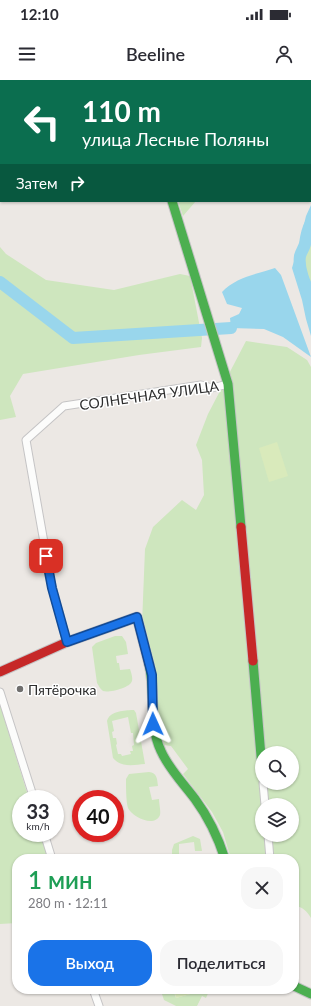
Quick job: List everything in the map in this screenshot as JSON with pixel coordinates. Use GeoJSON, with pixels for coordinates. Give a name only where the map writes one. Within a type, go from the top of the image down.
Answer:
{"type":"FeatureCollection","features":[{"type":"Feature","properties":{"kind":"street"},"geometry":{"type":"LineString","coordinates":[[172,202],[228,384],[260,746]]}},
{"type":"Feature","properties":{"kind":"street","name":"СОЛНЕЧНАЯ УЛИЦА"},"geometry":{"type":"LineString","coordinates":[[67,642],[51,582],[26,440],[64,406],[201,385],[212,388],[228,384]]}},
{"type":"Feature","properties":{"kind":"street"},"geometry":{"type":"LineString","coordinates":[[0,672],[67,642],[137,617],[151,668],[153,683],[153,724],[160,750],[167,763],[213,826],[223,854]]}},
{"type":"Feature","properties":{"kind":"street"},"geometry":{"type":"LineString","coordinates":[[0,692],[31,790]]}},
{"type":"Feature","properties":{"kind":"street"},"geometry":{"type":"LineString","coordinates":[[47,842],[50,854]]}},
{"type":"Feature","properties":{"kind":"street"},"geometry":{"type":"LineString","coordinates":[[269,842],[270,854]]}},
{"type":"Feature","properties":{"kind":"street"},"geometry":{"type":"LineString","coordinates":[[299,988],[311,994]]}},
{"type":"Feature","properties":{"kind":"street"},"geometry":{"type":"LineString","coordinates":[[95,994],[99,1006]]}},
{"type":"Feature","properties":{"kind":"green space"},"geometry":{"type":"Polygon","coordinates":[[[178,202],[195,202],[183,216],[178,202]]]}},
{"type":"Feature","properties":{"kind":"green space"},"geometry":{"type":"Polygon","coordinates":[[[311,229],[311,288],[304,274],[301,257],[311,229]]]}},
{"type":"Feature","properties":{"kind":"green space"},"geometry":{"type":"Polygon","coordinates":[[[0,247],[6,254],[46,280],[114,290],[180,274],[190,276],[202,338],[201,347],[139,355],[23,374],[10,396],[16,417],[0,420],[0,247]]]}},
{"type":"Feature","properties":{"kind":"green space"},"geometry":{"type":"Polygon","coordinates":[[[246,341],[287,347],[307,360],[311,367],[311,918],[304,909],[299,907],[299,854],[230,854],[223,832],[212,812],[183,774],[188,769],[171,746],[164,745],[159,725],[155,669],[142,624],[145,549],[153,527],[182,500],[196,510],[204,495],[202,460],[196,445],[208,414],[246,341]]]}},
{"type":"Feature","properties":{"kind":"green space"},"geometry":{"type":"Polygon","coordinates":[[[277,442],[288,476],[269,482],[259,448],[277,442]]]}},
{"type":"Feature","properties":{"kind":"green space"},"geometry":{"type":"Polygon","coordinates":[[[115,636],[122,636],[126,642],[128,654],[116,656],[117,663],[119,663],[120,670],[130,669],[132,681],[127,686],[119,689],[103,691],[97,683],[92,647],[96,643],[115,636]]]}},
{"type":"Feature","properties":{"kind":"green space"},"geometry":{"type":"Polygon","coordinates":[[[0,705],[26,790],[12,790],[12,842],[43,842],[46,854],[12,854],[12,923],[0,924],[0,705]]]}},
{"type":"Feature","properties":{"kind":"green space"},"geometry":{"type":"Polygon","coordinates":[[[134,710],[136,713],[145,764],[124,765],[113,758],[107,721],[114,713],[134,710]],[[128,717],[112,721],[114,731],[112,732],[113,738],[116,738],[118,754],[121,754],[122,756],[131,754],[130,751],[133,751],[133,733],[131,733],[128,717]]]}},
{"type":"Feature","properties":{"kind":"green space"},"geometry":{"type":"Polygon","coordinates":[[[154,773],[157,778],[158,786],[149,787],[152,800],[159,799],[160,815],[153,821],[144,820],[134,815],[128,808],[126,798],[126,779],[129,774],[154,773]]]}},
{"type":"Feature","properties":{"kind":"green space"},"geometry":{"type":"Polygon","coordinates":[[[193,836],[200,839],[202,851],[195,851],[194,842],[179,844],[179,854],[172,854],[174,844],[193,836]]]}},
{"type":"Feature","properties":{"kind":"green space"},"geometry":{"type":"Polygon","coordinates":[[[162,994],[175,994],[176,998],[190,994],[208,994],[206,998],[202,996],[197,1006],[176,1006],[164,1000],[162,994]]]}},
{"type":"Feature","properties":{"kind":"green space"},"geometry":{"type":"Polygon","coordinates":[[[175,994],[191,994],[176,998],[175,994]]]}},
{"type":"Feature","properties":{"kind":"water"},"geometry":{"type":"Polygon","coordinates":[[[311,205],[311,225],[301,258],[311,286],[311,336],[292,268],[306,216],[311,205]]]}},
{"type":"Feature","properties":{"kind":"water"},"geometry":{"type":"Polygon","coordinates":[[[275,268],[281,275],[311,357],[283,337],[264,329],[231,328],[230,318],[239,314],[242,308],[227,304],[222,292],[240,279],[275,268]]]}},
{"type":"Feature","properties":{"kind":"waterway"},"geometry":{"type":"LineString","coordinates":[[311,223],[306,236],[305,244],[300,254],[302,276],[311,295]]}},
{"type":"Feature","properties":{"kind":"waterway"},"geometry":{"type":"LineString","coordinates":[[0,282],[73,338],[231,328]]}},
{"type":"Feature","properties":{"kind":"traffic: fast"},"geometry":{"type":"LineString","coordinates":[[172,202],[228,384],[241,527]]}},
{"type":"Feature","properties":{"kind":"traffic: fast"},"geometry":{"type":"LineString","coordinates":[[253,661],[260,746]]}},
{"type":"Feature","properties":{"kind":"traffic: fast"},"geometry":{"type":"LineString","coordinates":[[149,664],[152,686],[153,719],[157,741],[164,758],[205,813],[223,854]]}},
{"type":"Feature","properties":{"kind":"traffic: fast"},"geometry":{"type":"LineString","coordinates":[[299,988],[311,994]]}},
{"type":"Feature","properties":{"kind":"traffic: jam"},"geometry":{"type":"LineString","coordinates":[[241,527],[253,661]]}},
{"type":"Feature","properties":{"kind":"traffic: jam"},"geometry":{"type":"LineString","coordinates":[[0,672],[67,642],[137,617],[149,664]]}},
{"type":"Feature","properties":{"kind":"place","name":"Пятёрочка"},"geometry":{"type":"Point","coordinates":[20,689]}},
{"type":"Feature","properties":{"kind":"route"},"geometry":{"type":"LineString","coordinates":[[46,556],[52,588],[67,642],[137,617],[151,668],[153,690],[153,724]]}}]}
